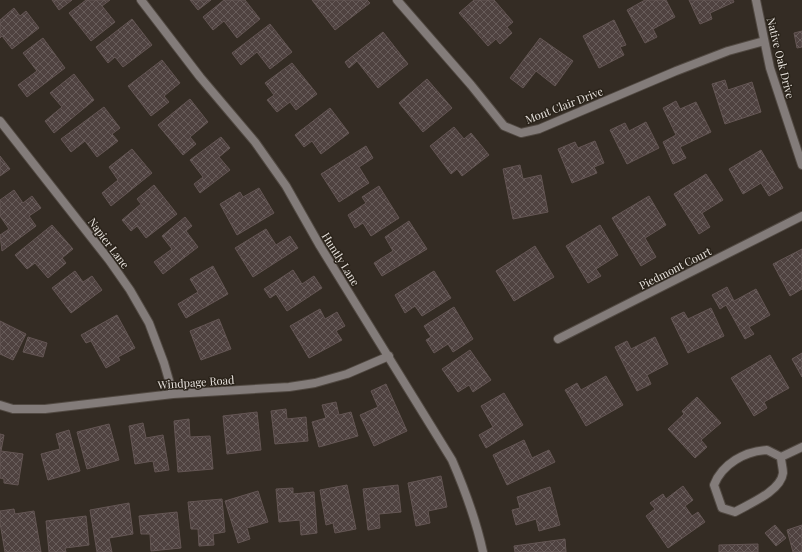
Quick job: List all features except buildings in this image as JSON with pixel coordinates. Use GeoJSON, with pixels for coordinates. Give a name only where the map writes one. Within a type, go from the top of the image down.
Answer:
{"type":"FeatureCollection","features":[{"type":"Feature","properties":{"kind":"street","name":"Huntly Lane"},"geometry":{"type":"LineString","coordinates":[[142,0],[200,77],[255,142],[286,186],[320,246],[452,460],[465,490],[475,520],[482,552]]}},
{"type":"Feature","properties":{"kind":"street","name":"Mont Clair Drive"},"geometry":{"type":"LineString","coordinates":[[398,0],[472,85],[504,126],[521,133],[538,129],[728,51],[764,41]]}},
{"type":"Feature","properties":{"kind":"street","name":"Native Oak Drive"},"geometry":{"type":"LineString","coordinates":[[756,0],[764,41],[780,104],[802,165]]}},
{"type":"Feature","properties":{"kind":"street","name":"Napier Lane"},"geometry":{"type":"LineString","coordinates":[[0,121],[109,260],[130,290],[149,323],[164,363],[173,394]]}},
{"type":"Feature","properties":{"kind":"street","name":"Piedmont Court"},"geometry":{"type":"LineString","coordinates":[[558,339],[802,216]]}},
{"type":"Feature","properties":{"kind":"street","name":"Windpage Road"},"geometry":{"type":"LineString","coordinates":[[0,405],[13,408],[46,409],[173,394],[289,387],[315,383],[347,374],[389,356]]}},
{"type":"Feature","properties":{"kind":"street"},"geometry":{"type":"LineString","coordinates":[[781,457],[802,447]]}},
{"type":"Feature","properties":{"kind":"street"},"geometry":{"type":"LineString","coordinates":[[767,450],[781,457],[783,474],[768,494],[735,512],[722,508],[714,485],[717,476],[725,467],[754,451],[767,450]]}}]}
